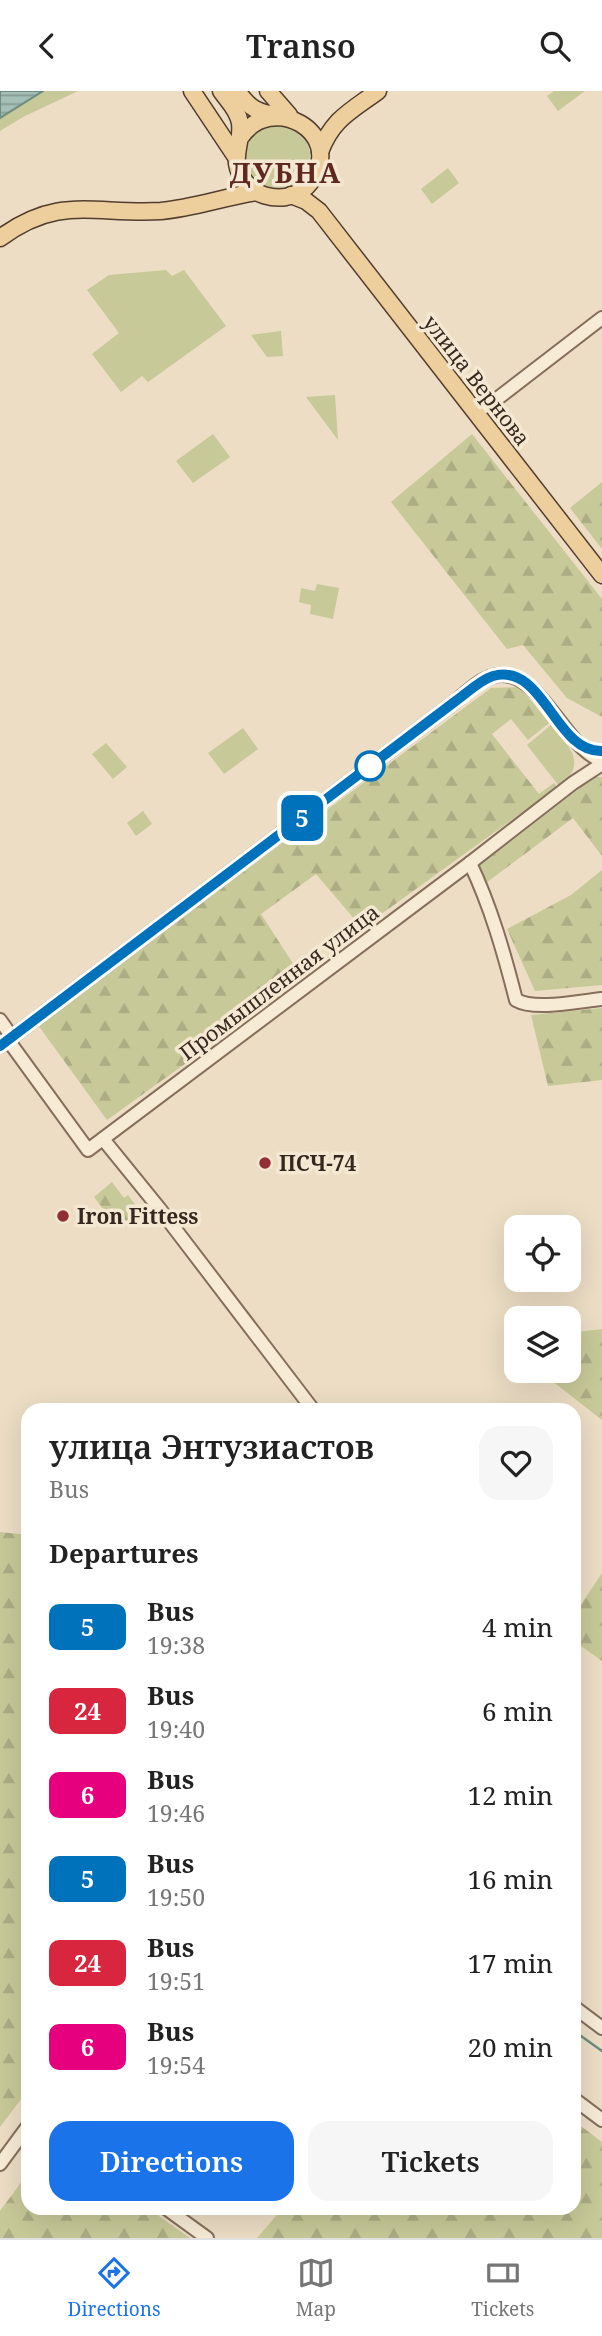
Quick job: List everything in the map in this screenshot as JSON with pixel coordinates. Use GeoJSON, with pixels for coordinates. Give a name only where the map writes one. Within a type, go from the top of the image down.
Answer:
{"type":"FeatureCollection","features":[{"type":"Feature","properties":{"kind":"main road"},"geometry":{"type":"LineString","coordinates":[[192,91],[246,183],[257,192],[277,198],[303,189],[313,179],[320,152],[334,123],[378,91]]}},
{"type":"Feature","properties":{"kind":"main road"},"geometry":{"type":"LineString","coordinates":[[221,91],[237,113],[240,124],[237,164],[232,185],[222,198]]}},
{"type":"Feature","properties":{"kind":"main road"},"geometry":{"type":"LineString","coordinates":[[237,91],[247,105],[257,111],[289,115]]}},
{"type":"Feature","properties":{"kind":"main road"},"geometry":{"type":"LineString","coordinates":[[268,91],[289,115],[304,123],[334,123]]}},
{"type":"Feature","properties":{"kind":"main road"},"geometry":{"type":"LineString","coordinates":[[240,138],[249,125],[270,114]]}},
{"type":"Feature","properties":{"kind":"main road"},"geometry":{"type":"LineString","coordinates":[[304,123],[315,136],[320,152]]}},
{"type":"Feature","properties":{"kind":"main road","name":"улица Вернова"},"geometry":{"type":"LineString","coordinates":[[313,179],[319,211]]}},
{"type":"Feature","properties":{"kind":"main road"},"geometry":{"type":"LineString","coordinates":[[0,238],[29,219],[70,209],[161,211],[257,192]]}},
{"type":"Feature","properties":{"kind":"main road","name":"улица Вернова"},"geometry":{"type":"LineString","coordinates":[[291,195],[306,201],[319,211],[602,575]]}},
{"type":"Feature","properties":{"kind":"street"},"geometry":{"type":"LineString","coordinates":[[474,412],[489,405],[602,318]]}},
{"type":"Feature","properties":{"kind":"street"},"geometry":{"type":"LineString","coordinates":[[5,1042],[492,676],[510,675],[523,681],[578,744],[602,762]]}},
{"type":"Feature","properties":{"kind":"street"},"geometry":{"type":"LineString","coordinates":[[578,744],[591,750],[602,751]]}},
{"type":"Feature","properties":{"kind":"street","name":"Промышленная улица"},"geometry":{"type":"LineString","coordinates":[[103,1139],[602,762]]}},
{"type":"Feature","properties":{"kind":"street"},"geometry":{"type":"LineString","coordinates":[[470,863],[484,891],[498,932],[516,1000],[524,1005],[536,1005],[602,999]]}},
{"type":"Feature","properties":{"kind":"street"},"geometry":{"type":"LineString","coordinates":[[0,1020],[5,1042],[88,1150],[103,1139],[308,1403]]}},
{"type":"Feature","properties":{"kind":"street"},"geometry":{"type":"LineString","coordinates":[[581,2012],[602,2028]]}},
{"type":"Feature","properties":{"kind":"street"},"geometry":{"type":"LineString","coordinates":[[581,2104],[602,2120]]}},
{"type":"Feature","properties":{"kind":"street"},"geometry":{"type":"LineString","coordinates":[[0,2164],[21,2136]]}},
{"type":"Feature","properties":{"kind":"street"},"geometry":{"type":"LineString","coordinates":[[175,2215],[207,2238]]}},
{"type":"Feature","properties":{"kind":"green space"},"geometry":{"type":"Polygon","coordinates":[[[0,91],[78,91],[0,131],[0,91]]]}},
{"type":"Feature","properties":{"kind":"green space"},"geometry":{"type":"Polygon","coordinates":[[[554,91],[585,91],[558,111],[547,96],[554,91]]]}},
{"type":"Feature","properties":{"kind":"green space"},"geometry":{"type":"Polygon","coordinates":[[[278,124],[296,130],[304,138],[310,156],[304,174],[296,182],[278,188],[260,182],[252,174],[246,156],[252,138],[260,130],[278,124]]]}},
{"type":"Feature","properties":{"kind":"green space"},"geometry":{"type":"Polygon","coordinates":[[[448,168],[459,183],[432,204],[421,189],[448,168]]]}},
{"type":"Feature","properties":{"kind":"green space"},"geometry":{"type":"Polygon","coordinates":[[[166,270],[172,276],[184,270],[226,326],[148,382],[142,376],[121,392],[92,354],[119,333],[87,290],[109,275],[166,270]]]}},
{"type":"Feature","properties":{"kind":"green space"},"geometry":{"type":"Polygon","coordinates":[[[281,331],[283,356],[267,357],[251,335],[281,331]]]}},
{"type":"Feature","properties":{"kind":"green space"},"geometry":{"type":"Polygon","coordinates":[[[335,395],[338,440],[306,397],[335,395]]]}},
{"type":"Feature","properties":{"kind":"green space"},"geometry":{"type":"Polygon","coordinates":[[[213,434],[230,457],[193,483],[176,461],[213,434]]]}},
{"type":"Feature","properties":{"kind":"green space"},"geometry":{"type":"Polygon","coordinates":[[[472,434],[602,599],[602,717],[567,698],[523,645],[507,649],[391,502],[472,434]]]}},
{"type":"Feature","properties":{"kind":"green space"},"geometry":{"type":"Polygon","coordinates":[[[602,482],[602,549],[570,508],[602,482]]]}},
{"type":"Feature","properties":{"kind":"green space"},"geometry":{"type":"Polygon","coordinates":[[[317,584],[339,588],[333,619],[310,614],[311,605],[299,602],[301,588],[315,591],[317,584]]]}},
{"type":"Feature","properties":{"kind":"green space"},"geometry":{"type":"Polygon","coordinates":[[[520,687],[549,723],[528,740],[511,719],[492,734],[539,794],[554,783],[557,787],[362,928],[316,874],[261,914],[303,979],[107,1120],[38,1025],[491,688],[520,687]]]}},
{"type":"Feature","properties":{"kind":"green space"},"geometry":{"type":"Polygon","coordinates":[[[551,725],[569,748],[574,762],[568,778],[559,786],[527,745],[551,725]]]}},
{"type":"Feature","properties":{"kind":"green space"},"geometry":{"type":"Polygon","coordinates":[[[243,728],[258,749],[224,774],[208,753],[243,728]]]}},
{"type":"Feature","properties":{"kind":"green space"},"geometry":{"type":"Polygon","coordinates":[[[106,743],[127,767],[113,779],[92,754],[106,743]]]}},
{"type":"Feature","properties":{"kind":"green space"},"geometry":{"type":"Polygon","coordinates":[[[594,777],[602,777],[602,856],[573,818],[486,883],[478,867],[594,777]]]}},
{"type":"Feature","properties":{"kind":"green space"},"geometry":{"type":"Polygon","coordinates":[[[143,811],[152,824],[136,836],[127,823],[143,811]]]}},
{"type":"Feature","properties":{"kind":"green space"},"geometry":{"type":"Polygon","coordinates":[[[602,870],[602,985],[535,991],[507,929],[571,895],[602,870]]]}},
{"type":"Feature","properties":{"kind":"green space"},"geometry":{"type":"Polygon","coordinates":[[[602,1008],[602,1080],[548,1086],[531,1015],[602,1008]]]}},
{"type":"Feature","properties":{"kind":"green space"},"geometry":{"type":"Polygon","coordinates":[[[112,1182],[124,1198],[128,1195],[143,1215],[127,1227],[114,1223],[94,1197],[112,1182]]]}},
{"type":"Feature","properties":{"kind":"green space"},"geometry":{"type":"Polygon","coordinates":[[[602,1329],[602,1420],[555,1383],[581,1383],[581,1332],[602,1329]]]}},
{"type":"Feature","properties":{"kind":"green space"},"geometry":{"type":"Polygon","coordinates":[[[0,1532],[21,1534],[21,2099],[0,2127],[0,1532]]]}},
{"type":"Feature","properties":{"kind":"green space"},"geometry":{"type":"Polygon","coordinates":[[[602,1573],[602,1661],[581,1646],[581,1604],[602,1573]]]}},
{"type":"Feature","properties":{"kind":"green space"},"geometry":{"type":"Polygon","coordinates":[[[581,2126],[602,2142],[602,2238],[257,2238],[277,2215],[581,2215],[581,2126]]]}},
{"type":"Feature","properties":{"kind":"green space"},"geometry":{"type":"Polygon","coordinates":[[[21,2182],[21,2215],[157,2215],[190,2238],[0,2238],[0,2211],[21,2182]]]}},
{"type":"Feature","properties":{"kind":"water"},"geometry":{"type":"Polygon","coordinates":[[[0,91],[43,91],[0,118],[0,91]]]}},
{"type":"Feature","properties":{"kind":"waterway"},"geometry":{"type":"LineString","coordinates":[[581,2036],[602,2051]]}},
{"type":"Feature","properties":{"kind":"bus line","name":"5"},"geometry":{"type":"LineString","coordinates":[[0,1046],[492,676],[510,675],[523,681],[578,744],[591,750],[602,751]]}},
{"type":"Feature","properties":{"kind":"place","name":"ПСЧ-74"},"geometry":{"type":"Point","coordinates":[265,1163]}},
{"type":"Feature","properties":{"kind":"place","name":"Iron Fittess"},"geometry":{"type":"Point","coordinates":[63,1216]}},
{"type":"Feature","properties":{"kind":"district","name":"ДУБНА"},"geometry":{"type":"Point","coordinates":[286,172]}}]}
